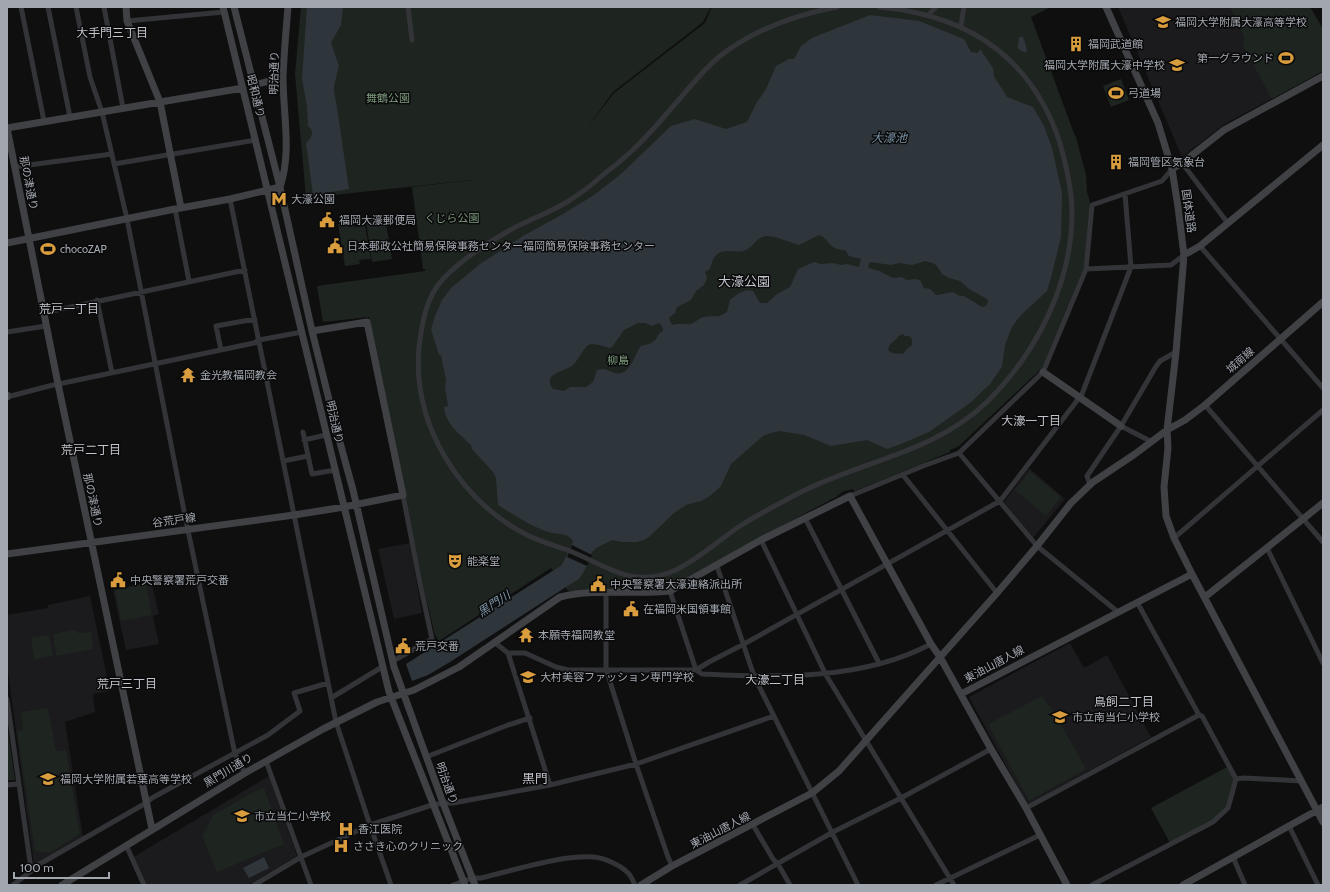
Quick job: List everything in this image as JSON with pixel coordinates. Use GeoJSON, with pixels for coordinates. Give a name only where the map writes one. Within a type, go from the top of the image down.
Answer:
{"type":"FeatureCollection","features":[{"type":"Feature","properties":{"kind":"street"},"geometry":{"type":"LineString","coordinates":[[21,7],[44,122]]}},
{"type":"Feature","properties":{"kind":"street"},"geometry":{"type":"LineString","coordinates":[[48,7],[70,117]]}},
{"type":"Feature","properties":{"kind":"street"},"geometry":{"type":"LineString","coordinates":[[76,7],[90,77],[102,112],[127,218],[188,529],[235,754],[245,773]]}},
{"type":"Feature","properties":{"kind":"street"},"geometry":{"type":"LineString","coordinates":[[104,7],[123,108]]}},
{"type":"Feature","properties":{"kind":"street"},"geometry":{"type":"LineString","coordinates":[[126,7],[127,21],[160,102],[171,154],[189,281]]}},
{"type":"Feature","properties":{"kind":"street","name":"昭和通り"},"geometry":{"type":"LineString","coordinates":[[234,7],[280,187]]}},
{"type":"Feature","properties":{"kind":"street","name":"明治通り"},"geometry":{"type":"LineString","coordinates":[[288,7],[284,78],[286,160],[280,187],[312,331],[345,458],[393,664],[443,803],[475,885]]}},
{"type":"Feature","properties":{"kind":"street"},"geometry":{"type":"LineString","coordinates":[[408,7],[412,40]]}},
{"type":"Feature","properties":{"kind":"street"},"geometry":{"type":"LineString","coordinates":[[837,7],[800,15],[780,22],[748,37],[719,57],[640,143],[601,177],[566,203],[510,230],[472,254],[439,282],[424,311],[418,362],[420,386],[425,410],[433,432],[447,461],[464,484],[478,501],[494,514],[526,535],[569,551],[612,570],[632,576],[658,576],[668,574],[684,566],[762,512],[804,490],[846,473],[903,453],[929,442],[956,426],[974,413],[988,400],[1007,380],[1024,358],[1039,333],[1053,303],[1066,267],[1070,241],[1072,214],[1068,173],[1051,118],[1040,97],[1027,78],[1011,61],[988,43],[960,27],[929,15],[908,10],[879,7]]}},
{"type":"Feature","properties":{"kind":"street"},"geometry":{"type":"LineString","coordinates":[[930,13],[936,7]]}},
{"type":"Feature","properties":{"kind":"street"},"geometry":{"type":"LineString","coordinates":[[961,25],[964,7]]}},
{"type":"Feature","properties":{"kind":"street","name":"国体道路"},"geometry":{"type":"LineString","coordinates":[[1106,7],[1158,123],[1172,169],[1178,206],[1184,254],[1164,487],[1166,516],[1174,538],[1192,574]]}},
{"type":"Feature","properties":{"kind":"street"},"geometry":{"type":"LineString","coordinates":[[127,21],[223,10]]}},
{"type":"Feature","properties":{"kind":"street","name":"昭和通り"},"geometry":{"type":"LineString","coordinates":[[223,10],[268,190]]}},
{"type":"Feature","properties":{"kind":"street"},"geometry":{"type":"LineString","coordinates":[[930,644],[879,664],[826,674],[754,676],[702,674],[696,670],[670,591],[761,540],[850,496],[959,453],[1043,372],[1086,269],[1092,205],[1162,181],[1172,169],[1182,163],[1224,130],[1323,76]]}},
{"type":"Feature","properties":{"kind":"street"},"geometry":{"type":"LineString","coordinates":[[254,84],[284,78]]}},
{"type":"Feature","properties":{"kind":"street"},"geometry":{"type":"LineString","coordinates":[[7,128],[243,88]]}},
{"type":"Feature","properties":{"kind":"street","name":"那の津通り"},"geometry":{"type":"LineString","coordinates":[[7,128],[43,313],[152,829]]}},
{"type":"Feature","properties":{"kind":"street"},"geometry":{"type":"LineString","coordinates":[[114,164],[256,140]]}},
{"type":"Feature","properties":{"kind":"street"},"geometry":{"type":"LineString","coordinates":[[1086,269],[1171,265],[1184,254],[1200,246],[1227,222],[1323,145]]}},
{"type":"Feature","properties":{"kind":"street"},"geometry":{"type":"LineString","coordinates":[[14,167],[112,154]]}},
{"type":"Feature","properties":{"kind":"street"},"geometry":{"type":"LineString","coordinates":[[1182,163],[1227,222]]}},
{"type":"Feature","properties":{"kind":"street"},"geometry":{"type":"LineString","coordinates":[[7,243],[127,218],[230,199],[280,187]]}},
{"type":"Feature","properties":{"kind":"street","name":"明治通り"},"geometry":{"type":"LineString","coordinates":[[268,190],[326,435],[390,694],[464,883]]}},
{"type":"Feature","properties":{"kind":"street"},"geometry":{"type":"LineString","coordinates":[[508,653],[525,653],[556,667],[568,670],[696,670],[1000,501],[1080,398],[1131,267],[1125,194]]}},
{"type":"Feature","properties":{"kind":"street"},"geometry":{"type":"LineString","coordinates":[[230,199],[294,516],[310,587],[336,722],[391,885]]}},
{"type":"Feature","properties":{"kind":"street"},"geometry":{"type":"LineString","coordinates":[[1200,246],[1323,388]]}},
{"type":"Feature","properties":{"kind":"street"},"geometry":{"type":"LineString","coordinates":[[43,313],[97,300],[245,270]]}},
{"type":"Feature","properties":{"kind":"street"},"geometry":{"type":"LineString","coordinates":[[97,300],[112,373]]}},
{"type":"Feature","properties":{"kind":"street","name":"城南線"},"geometry":{"type":"LineString","coordinates":[[940,657],[1037,546],[1071,503],[1090,485],[1168,430],[1185,420],[1323,302]]}},
{"type":"Feature","properties":{"kind":"street"},"geometry":{"type":"LineString","coordinates":[[221,350],[216,326],[255,319]]}},
{"type":"Feature","properties":{"kind":"street"},"geometry":{"type":"LineString","coordinates":[[312,331],[367,322],[432,638],[393,664]]}},
{"type":"Feature","properties":{"kind":"street"},"geometry":{"type":"LineString","coordinates":[[7,332],[46,326]]}},
{"type":"Feature","properties":{"kind":"street"},"geometry":{"type":"LineString","coordinates":[[7,396],[254,343],[259,340],[302,332]]}},
{"type":"Feature","properties":{"kind":"street"},"geometry":{"type":"LineString","coordinates":[[1090,485],[1087,476],[1121,426],[1160,360],[1176,352]]}},
{"type":"Feature","properties":{"kind":"street"},"geometry":{"type":"LineString","coordinates":[[1043,372],[1121,426],[1152,442]]}},
{"type":"Feature","properties":{"kind":"street"},"geometry":{"type":"LineString","coordinates":[[1204,405],[1323,542]]}},
{"type":"Feature","properties":{"kind":"street"},"geometry":{"type":"LineString","coordinates":[[1174,538],[1323,410]]}},
{"type":"Feature","properties":{"kind":"street"},"geometry":{"type":"LineString","coordinates":[[303,432],[312,474],[335,470]]}},
{"type":"Feature","properties":{"kind":"street"},"geometry":{"type":"LineString","coordinates":[[304,440],[326,435]]}},
{"type":"Feature","properties":{"kind":"street"},"geometry":{"type":"LineString","coordinates":[[959,453],[1037,546],[1118,612]]}},
{"type":"Feature","properties":{"kind":"street"},"geometry":{"type":"LineString","coordinates":[[283,461],[308,456]]}},
{"type":"Feature","properties":{"kind":"street"},"geometry":{"type":"LineString","coordinates":[[903,474],[997,593]]}},
{"type":"Feature","properties":{"kind":"street","name":"谷荒戸線"},"geometry":{"type":"LineString","coordinates":[[7,554],[294,516],[403,495]]}},
{"type":"Feature","properties":{"kind":"street"},"geometry":{"type":"LineString","coordinates":[[850,496],[930,644],[940,657]]}},
{"type":"Feature","properties":{"kind":"street"},"geometry":{"type":"LineString","coordinates":[[1205,598],[1323,503]]}},
{"type":"Feature","properties":{"kind":"street"},"geometry":{"type":"LineString","coordinates":[[805,518],[879,664]]}},
{"type":"Feature","properties":{"kind":"street"},"geometry":{"type":"LineString","coordinates":[[761,540],[826,674],[954,885]]}},
{"type":"Feature","properties":{"kind":"street"},"geometry":{"type":"LineString","coordinates":[[1267,548],[1323,663]]}},
{"type":"Feature","properties":{"kind":"street"},"geometry":{"type":"LineString","coordinates":[[716,566],[754,676],[833,832],[858,885]]}},
{"type":"Feature","properties":{"kind":"street"},"geometry":{"type":"LineString","coordinates":[[1192,574],[1302,782],[1320,809],[1323,822]]}},
{"type":"Feature","properties":{"kind":"street","name":"東油山唐人線"},"geometry":{"type":"LineString","coordinates":[[641,885],[672,866],[812,793],[839,771],[940,657],[961,694],[1192,574]]}},
{"type":"Feature","properties":{"kind":"street"},"geometry":{"type":"LineString","coordinates":[[606,591],[606,669],[636,764],[672,866]]}},
{"type":"Feature","properties":{"kind":"street","name":"黒門川通り"},"geometry":{"type":"LineString","coordinates":[[62,885],[245,773],[336,722],[390,694],[428,683],[459,667],[560,597],[579,593],[606,591],[657,593],[670,591]]}},
{"type":"Feature","properties":{"kind":"street"},"geometry":{"type":"LineString","coordinates":[[1092,885],[1213,822],[1228,808],[1236,779],[1137,602]]}},
{"type":"Feature","properties":{"kind":"street"},"geometry":{"type":"LineString","coordinates":[[494,642],[508,653],[530,718],[550,785]]}},
{"type":"Feature","properties":{"kind":"street"},"geometry":{"type":"LineString","coordinates":[[331,698],[383,669]]}},
{"type":"Feature","properties":{"kind":"street"},"geometry":{"type":"LineString","coordinates":[[12,885],[31,871],[31,869],[146,803],[152,798],[268,735],[300,711],[294,693],[328,683]]}},
{"type":"Feature","properties":{"kind":"street"},"geometry":{"type":"LineString","coordinates":[[961,694],[990,749],[1026,808],[1067,885]]}},
{"type":"Feature","properties":{"kind":"street"},"geometry":{"type":"LineString","coordinates":[[7,699],[31,869]]}},
{"type":"Feature","properties":{"kind":"street"},"geometry":{"type":"LineString","coordinates":[[1026,808],[1199,715]]}},
{"type":"Feature","properties":{"kind":"street"},"geometry":{"type":"LineString","coordinates":[[254,885],[301,857],[370,825],[434,805],[453,803],[550,785],[636,764],[774,716]]}},
{"type":"Feature","properties":{"kind":"street"},"geometry":{"type":"LineString","coordinates":[[426,757],[530,718]]}},
{"type":"Feature","properties":{"kind":"street"},"geometry":{"type":"LineString","coordinates":[[740,885],[833,832],[901,798],[990,749]]}},
{"type":"Feature","properties":{"kind":"street"},"geometry":{"type":"LineString","coordinates":[[266,761],[311,885]]}},
{"type":"Feature","properties":{"kind":"street"},"geometry":{"type":"LineString","coordinates":[[1236,779],[1244,778],[1302,782]]}},
{"type":"Feature","properties":{"kind":"street"},"geometry":{"type":"LineString","coordinates":[[7,785],[18,784]]}},
{"type":"Feature","properties":{"kind":"street"},"geometry":{"type":"LineString","coordinates":[[1183,885],[1320,809]]}},
{"type":"Feature","properties":{"kind":"street"},"geometry":{"type":"LineString","coordinates":[[753,825],[790,885]]}},
{"type":"Feature","properties":{"kind":"street"},"geometry":{"type":"LineString","coordinates":[[1289,826],[1318,885]]}},
{"type":"Feature","properties":{"kind":"street"},"geometry":{"type":"LineString","coordinates":[[936,885],[1040,835]]}},
{"type":"Feature","properties":{"kind":"street"},"geometry":{"type":"LineString","coordinates":[[126,845],[144,885]]}},
{"type":"Feature","properties":{"kind":"street"},"geometry":{"type":"LineString","coordinates":[[453,885],[464,883],[472,878],[482,878],[555,861],[581,857],[596,857],[608,860],[628,872],[635,885]]}},
{"type":"Feature","properties":{"kind":"street"},"geometry":{"type":"LineString","coordinates":[[1233,857],[1245,885]]}},
{"type":"Feature","properties":{"kind":"shaded area"},"geometry":{"type":"Polygon","coordinates":[[[1118,7],[1310,7],[1323,29],[1323,71],[1223,125],[1182,157],[1118,7]]]}},
{"type":"Feature","properties":{"kind":"shaded area"},"geometry":{"type":"Polygon","coordinates":[[[1029,468],[1065,499],[1033,538],[1004,502],[1029,468]]]}},
{"type":"Feature","properties":{"kind":"shaded area"},"geometry":{"type":"Polygon","coordinates":[[[410,543],[422,613],[394,619],[378,549],[410,543]]]}},
{"type":"Feature","properties":{"kind":"shaded area"},"geometry":{"type":"Polygon","coordinates":[[[146,583],[147,586],[152,585],[159,614],[153,616],[159,644],[126,650],[113,590],[146,583]]]}},
{"type":"Feature","properties":{"kind":"shaded area","name":"福岡大学附属若葉高等学校"},"geometry":{"type":"Polygon","coordinates":[[[90,596],[110,691],[93,694],[95,712],[65,722],[83,837],[34,865],[7,664],[7,615],[48,608],[48,605],[90,596]]]}},
{"type":"Feature","properties":{"kind":"shaded area","name":"市立南当仁小学校"},"geometry":{"type":"Polygon","coordinates":[[[1070,643],[1084,668],[1107,655],[1151,737],[1030,803],[1026,803],[969,697],[1070,643]]]}},
{"type":"Feature","properties":{"kind":"shaded area","name":"市立当仁小学校"},"geometry":{"type":"Polygon","coordinates":[[[269,776],[297,856],[248,885],[146,885],[134,858],[135,856],[269,776]]]}},
{"type":"Feature","properties":{"kind":"green space","name":"大濠公園"},"geometry":{"type":"Polygon","coordinates":[[[301,7],[711,7],[703,22],[613,92],[588,127],[614,93],[705,23],[712,7],[1051,7],[1031,17],[1076,137],[1086,175],[1087,192],[1090,202],[1084,267],[1042,368],[959,446],[950,450],[950,452],[855,491],[852,489],[842,492],[836,497],[674,588],[672,584],[660,589],[568,591],[551,568],[439,641],[435,635],[423,585],[369,317],[323,322],[317,286],[425,271],[425,269],[423,269],[412,187],[481,179],[306,198],[295,74],[301,7]]]}},
{"type":"Feature","properties":{"kind":"green space","name":"第一グラウンド"},"geometry":{"type":"Polygon","coordinates":[[[1230,7],[1310,7],[1323,29],[1323,71],[1272,99],[1243,46],[1244,36],[1230,7]]]}},
{"type":"Feature","properties":{"kind":"green space","name":"弓道場"},"geometry":{"type":"Polygon","coordinates":[[[1121,79],[1129,100],[1111,107],[1103,86],[1121,79]]]}},
{"type":"Feature","properties":{"kind":"green space"},"geometry":{"type":"Polygon","coordinates":[[[385,217],[392,259],[372,262],[366,221],[385,217]]]}},
{"type":"Feature","properties":{"kind":"green space"},"geometry":{"type":"Polygon","coordinates":[[[353,222],[354,227],[365,226],[371,259],[359,260],[360,264],[345,266],[338,224],[353,222]]]}},
{"type":"Feature","properties":{"kind":"green space"},"geometry":{"type":"Polygon","coordinates":[[[1030,471],[1061,497],[1046,516],[1015,490],[1030,471]]]}},
{"type":"Feature","properties":{"kind":"green space"},"geometry":{"type":"Polygon","coordinates":[[[146,584],[152,615],[121,621],[115,590],[146,584]]]}},
{"type":"Feature","properties":{"kind":"green space"},"geometry":{"type":"Polygon","coordinates":[[[73,630],[79,633],[91,632],[93,649],[57,656],[53,634],[73,630]]]}},
{"type":"Feature","properties":{"kind":"green space"},"geometry":{"type":"Polygon","coordinates":[[[49,635],[53,655],[34,659],[31,638],[49,635]]]}},
{"type":"Feature","properties":{"kind":"green space"},"geometry":{"type":"Polygon","coordinates":[[[1042,696],[1056,715],[1086,769],[1029,801],[988,724],[1042,696]]]}},
{"type":"Feature","properties":{"kind":"green space"},"geometry":{"type":"Polygon","coordinates":[[[48,708],[56,751],[66,750],[80,834],[50,853],[35,851],[17,731],[23,730],[21,712],[48,708]]]}},
{"type":"Feature","properties":{"kind":"green space"},"geometry":{"type":"Polygon","coordinates":[[[7,724],[15,780],[7,780],[7,724]]]}},
{"type":"Feature","properties":{"kind":"green space"},"geometry":{"type":"Polygon","coordinates":[[[1227,767],[1234,779],[1227,807],[1215,818],[1170,843],[1151,808],[1227,767]]]}},
{"type":"Feature","properties":{"kind":"green space"},"geometry":{"type":"Polygon","coordinates":[[[264,788],[284,844],[217,872],[202,836],[213,815],[264,788]]]}},
{"type":"Feature","properties":{"kind":"water"},"geometry":{"type":"Polygon","coordinates":[[[307,7],[343,7],[341,25],[331,43],[339,66],[334,92],[349,189],[313,195],[306,143],[311,137],[312,132],[308,126],[307,106],[302,79],[307,7]]]}},
{"type":"Feature","properties":{"kind":"water","name":"大濠池"},"geometry":{"type":"Polygon","coordinates":[[[870,15],[919,21],[964,39],[971,52],[978,53],[980,49],[993,68],[994,76],[1007,97],[1033,107],[1044,126],[1052,148],[1062,193],[1061,237],[1047,291],[1020,316],[1012,327],[1005,345],[1002,367],[990,384],[970,403],[929,432],[887,449],[867,440],[831,446],[804,435],[779,431],[763,436],[731,464],[721,486],[710,496],[701,501],[686,505],[674,513],[644,540],[637,542],[622,542],[612,540],[596,548],[592,552],[587,566],[580,578],[450,662],[428,675],[412,681],[406,664],[562,565],[573,542],[572,539],[566,535],[548,532],[535,527],[498,505],[496,478],[493,472],[447,419],[444,407],[448,406],[445,387],[446,380],[441,355],[439,355],[431,329],[442,300],[451,288],[480,264],[523,236],[594,195],[621,174],[671,126],[695,119],[726,129],[747,122],[757,102],[766,89],[776,66],[789,59],[794,59],[801,46],[812,38],[870,15]],[[819,235],[799,245],[770,236],[763,236],[746,250],[725,251],[717,254],[710,269],[705,272],[707,278],[704,285],[696,291],[691,300],[677,307],[675,313],[670,317],[669,319],[672,325],[691,324],[703,317],[724,314],[727,312],[730,300],[747,290],[753,291],[760,303],[767,303],[777,294],[790,287],[798,269],[814,262],[821,264],[847,264],[859,267],[861,259],[849,256],[845,250],[835,248],[819,235]],[[925,261],[912,265],[899,263],[891,265],[870,262],[868,266],[869,268],[893,278],[901,277],[907,280],[920,280],[924,288],[930,289],[936,295],[953,292],[960,296],[964,296],[982,307],[986,306],[988,301],[987,299],[969,289],[960,281],[942,274],[933,263],[925,261]],[[638,323],[624,330],[612,347],[609,348],[592,344],[588,345],[573,365],[552,376],[550,379],[550,384],[553,389],[564,391],[570,387],[586,387],[593,382],[597,370],[600,369],[615,373],[624,372],[628,369],[641,346],[653,342],[663,331],[663,328],[659,323],[652,326],[645,323],[638,323]],[[903,334],[891,343],[888,350],[892,353],[903,354],[912,345],[912,339],[903,334]]]}},
{"type":"Feature","properties":{"kind":"water"},"geometry":{"type":"Polygon","coordinates":[[[1019,37],[1023,37],[1027,52],[1018,49],[1019,37]]]}},
{"type":"Feature","properties":{"kind":"water"},"geometry":{"type":"Polygon","coordinates":[[[264,857],[269,868],[249,878],[243,868],[264,857]]]}},
{"type":"Feature","properties":{"kind":"pier"},"geometry":{"type":"Polygon","coordinates":[[[572,545],[592,555],[587,566],[567,557],[572,545]]]}},
{"type":"Feature","properties":{"kind":"place","name":"福岡大学附属大濠高等学校"},"geometry":{"type":"Point","coordinates":[1163,22]}},
{"type":"Feature","properties":{"kind":"place","name":"福岡武道館"},"geometry":{"type":"Point","coordinates":[1076,44]}},
{"type":"Feature","properties":{"kind":"place","name":"第一グラウンド"},"geometry":{"type":"Point","coordinates":[1286,58]}},
{"type":"Feature","properties":{"kind":"place","name":"福岡大学附属大濠中学校"},"geometry":{"type":"Point","coordinates":[1177,65]}},
{"type":"Feature","properties":{"kind":"place","name":"弓道場"},"geometry":{"type":"Point","coordinates":[1116,93]}},
{"type":"Feature","properties":{"kind":"place","name":"福岡管区気象台"},"geometry":{"type":"Point","coordinates":[1116,162]}},
{"type":"Feature","properties":{"kind":"place","name":"大濠公園"},"geometry":{"type":"Point","coordinates":[279,199]}},
{"type":"Feature","properties":{"kind":"place","name":"福岡大濠郵便局"},"geometry":{"type":"Point","coordinates":[327,220]}},
{"type":"Feature","properties":{"kind":"place","name":"日本郵政公社簡易保険事務センター福岡簡易保険事務センター"},"geometry":{"type":"Point","coordinates":[335,246]}},
{"type":"Feature","properties":{"kind":"place","name":"chocoZAP"},"geometry":{"type":"Point","coordinates":[48,249]}},
{"type":"Feature","properties":{"kind":"place","name":"金光教福岡教会"},"geometry":{"type":"Point","coordinates":[188,375]}},
{"type":"Feature","properties":{"kind":"place","name":"能楽堂"},"geometry":{"type":"Point","coordinates":[455,561]}},
{"type":"Feature","properties":{"kind":"place","name":"中央警察署荒戸交番"},"geometry":{"type":"Point","coordinates":[118,580]}},
{"type":"Feature","properties":{"kind":"place","name":"中央警察署大濠連絡派出所"},"geometry":{"type":"Point","coordinates":[598,584]}},
{"type":"Feature","properties":{"kind":"place","name":"在福岡米国領事館"},"geometry":{"type":"Point","coordinates":[631,609]}},
{"type":"Feature","properties":{"kind":"place","name":"本願寺福岡教堂"},"geometry":{"type":"Point","coordinates":[526,635]}},
{"type":"Feature","properties":{"kind":"place","name":"荒戸交番"},"geometry":{"type":"Point","coordinates":[403,646]}},
{"type":"Feature","properties":{"kind":"place","name":"大村美容ファッション専門学校"},"geometry":{"type":"Point","coordinates":[528,677]}},
{"type":"Feature","properties":{"kind":"place","name":"市立南当仁小学校"},"geometry":{"type":"Point","coordinates":[1060,717]}},
{"type":"Feature","properties":{"kind":"place","name":"福岡大学附属若葉高等学校"},"geometry":{"type":"Point","coordinates":[48,779]}},
{"type":"Feature","properties":{"kind":"place","name":"市立当仁小学校"},"geometry":{"type":"Point","coordinates":[242,816]}},
{"type":"Feature","properties":{"kind":"place","name":"香江医院"},"geometry":{"type":"Point","coordinates":[346,829]}},
{"type":"Feature","properties":{"kind":"place","name":"ささき心のクリニック"},"geometry":{"type":"Point","coordinates":[341,846]}},
{"type":"Feature","properties":{"kind":"district","name":"大手門三丁目"},"geometry":{"type":"Point","coordinates":[112,33]}},
{"type":"Feature","properties":{"kind":"district","name":"大濠公園"},"geometry":{"type":"Point","coordinates":[744,281]}},
{"type":"Feature","properties":{"kind":"district","name":"荒戸一丁目"},"geometry":{"type":"Point","coordinates":[69,309]}},
{"type":"Feature","properties":{"kind":"district","name":"大濠一丁目"},"geometry":{"type":"Point","coordinates":[1031,421]}},
{"type":"Feature","properties":{"kind":"district","name":"荒戸二丁目"},"geometry":{"type":"Point","coordinates":[91,450]}},
{"type":"Feature","properties":{"kind":"district","name":"大濠二丁目"},"geometry":{"type":"Point","coordinates":[775,680]}},
{"type":"Feature","properties":{"kind":"district","name":"荒戸三丁目"},"geometry":{"type":"Point","coordinates":[127,684]}},
{"type":"Feature","properties":{"kind":"district","name":"鳥飼二丁目"},"geometry":{"type":"Point","coordinates":[1124,702]}},
{"type":"Feature","properties":{"kind":"district","name":"黒門"},"geometry":{"type":"Point","coordinates":[535,778]}},
{"type":"Feature","properties":{"kind":"park label","name":"舞鶴公園"},"geometry":{"type":"Point","coordinates":[388,98]}},
{"type":"Feature","properties":{"kind":"park label","name":"くじら公園"},"geometry":{"type":"Point","coordinates":[452,218]}},
{"type":"Feature","properties":{"kind":"park label","name":"柳島"},"geometry":{"type":"Point","coordinates":[618,360]}},
{"type":"Feature","properties":{"kind":"water label","name":"黒門川"},"geometry":{"type":"Point","coordinates":[494,604]}}]}
